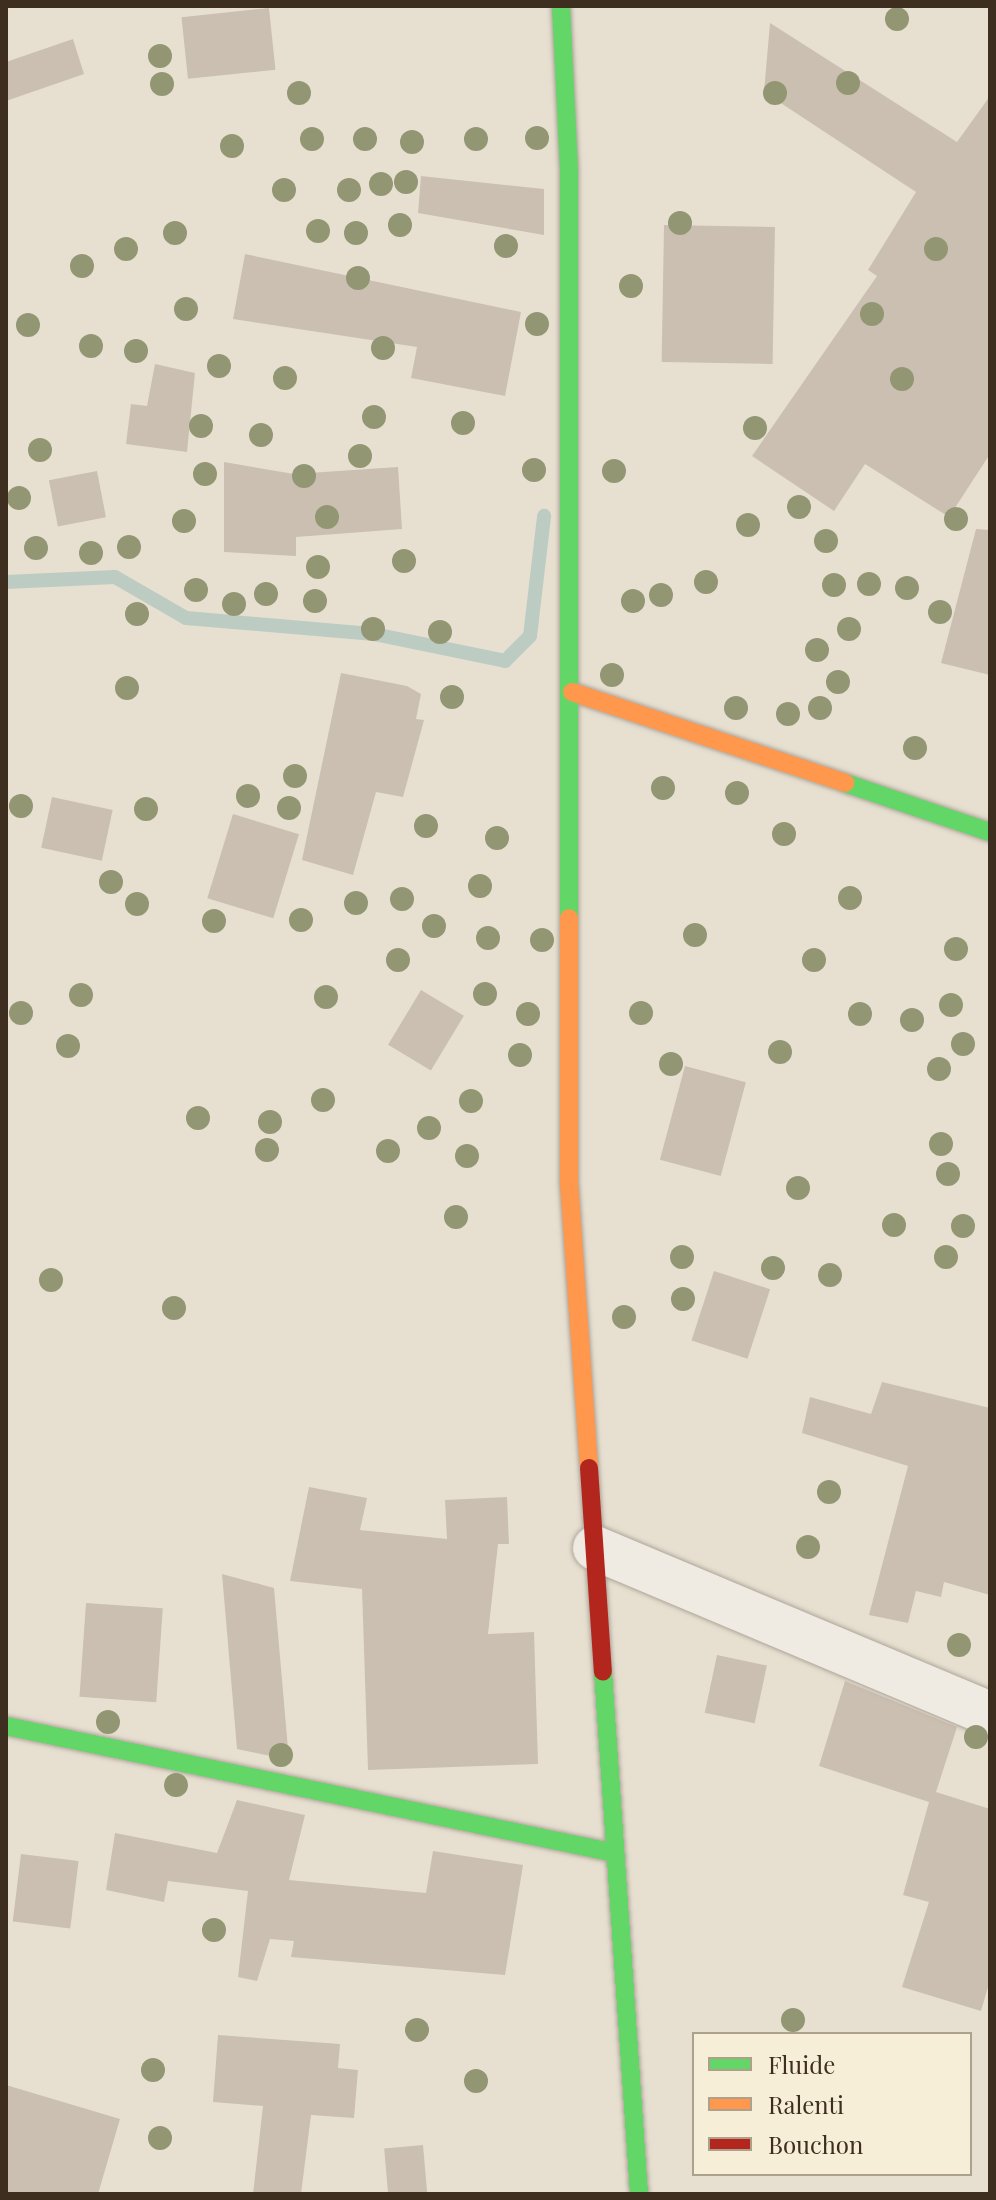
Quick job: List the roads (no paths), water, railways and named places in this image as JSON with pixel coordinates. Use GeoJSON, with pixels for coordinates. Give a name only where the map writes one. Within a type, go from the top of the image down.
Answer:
{"type":"FeatureCollection","features":[{"type":"Feature","properties":{"kind":"street"},"geometry":{"type":"LineString","coordinates":[[561,6],[569,170],[572,692],[569,1182],[639,2194]]}},
{"type":"Feature","properties":{"kind":"street"},"geometry":{"type":"LineString","coordinates":[[572,692],[990,832]]}},
{"type":"Feature","properties":{"kind":"street"},"geometry":{"type":"LineString","coordinates":[[595,1548],[990,1714]]}},
{"type":"Feature","properties":{"kind":"street"},"geometry":{"type":"LineString","coordinates":[[6,1726],[615,1853]]}},
{"type":"Feature","properties":{"kind":"waterway"},"geometry":{"type":"LineString","coordinates":[[6,582],[115,577],[186,618],[374,634],[505,661],[530,636],[544,516]]}}]}
